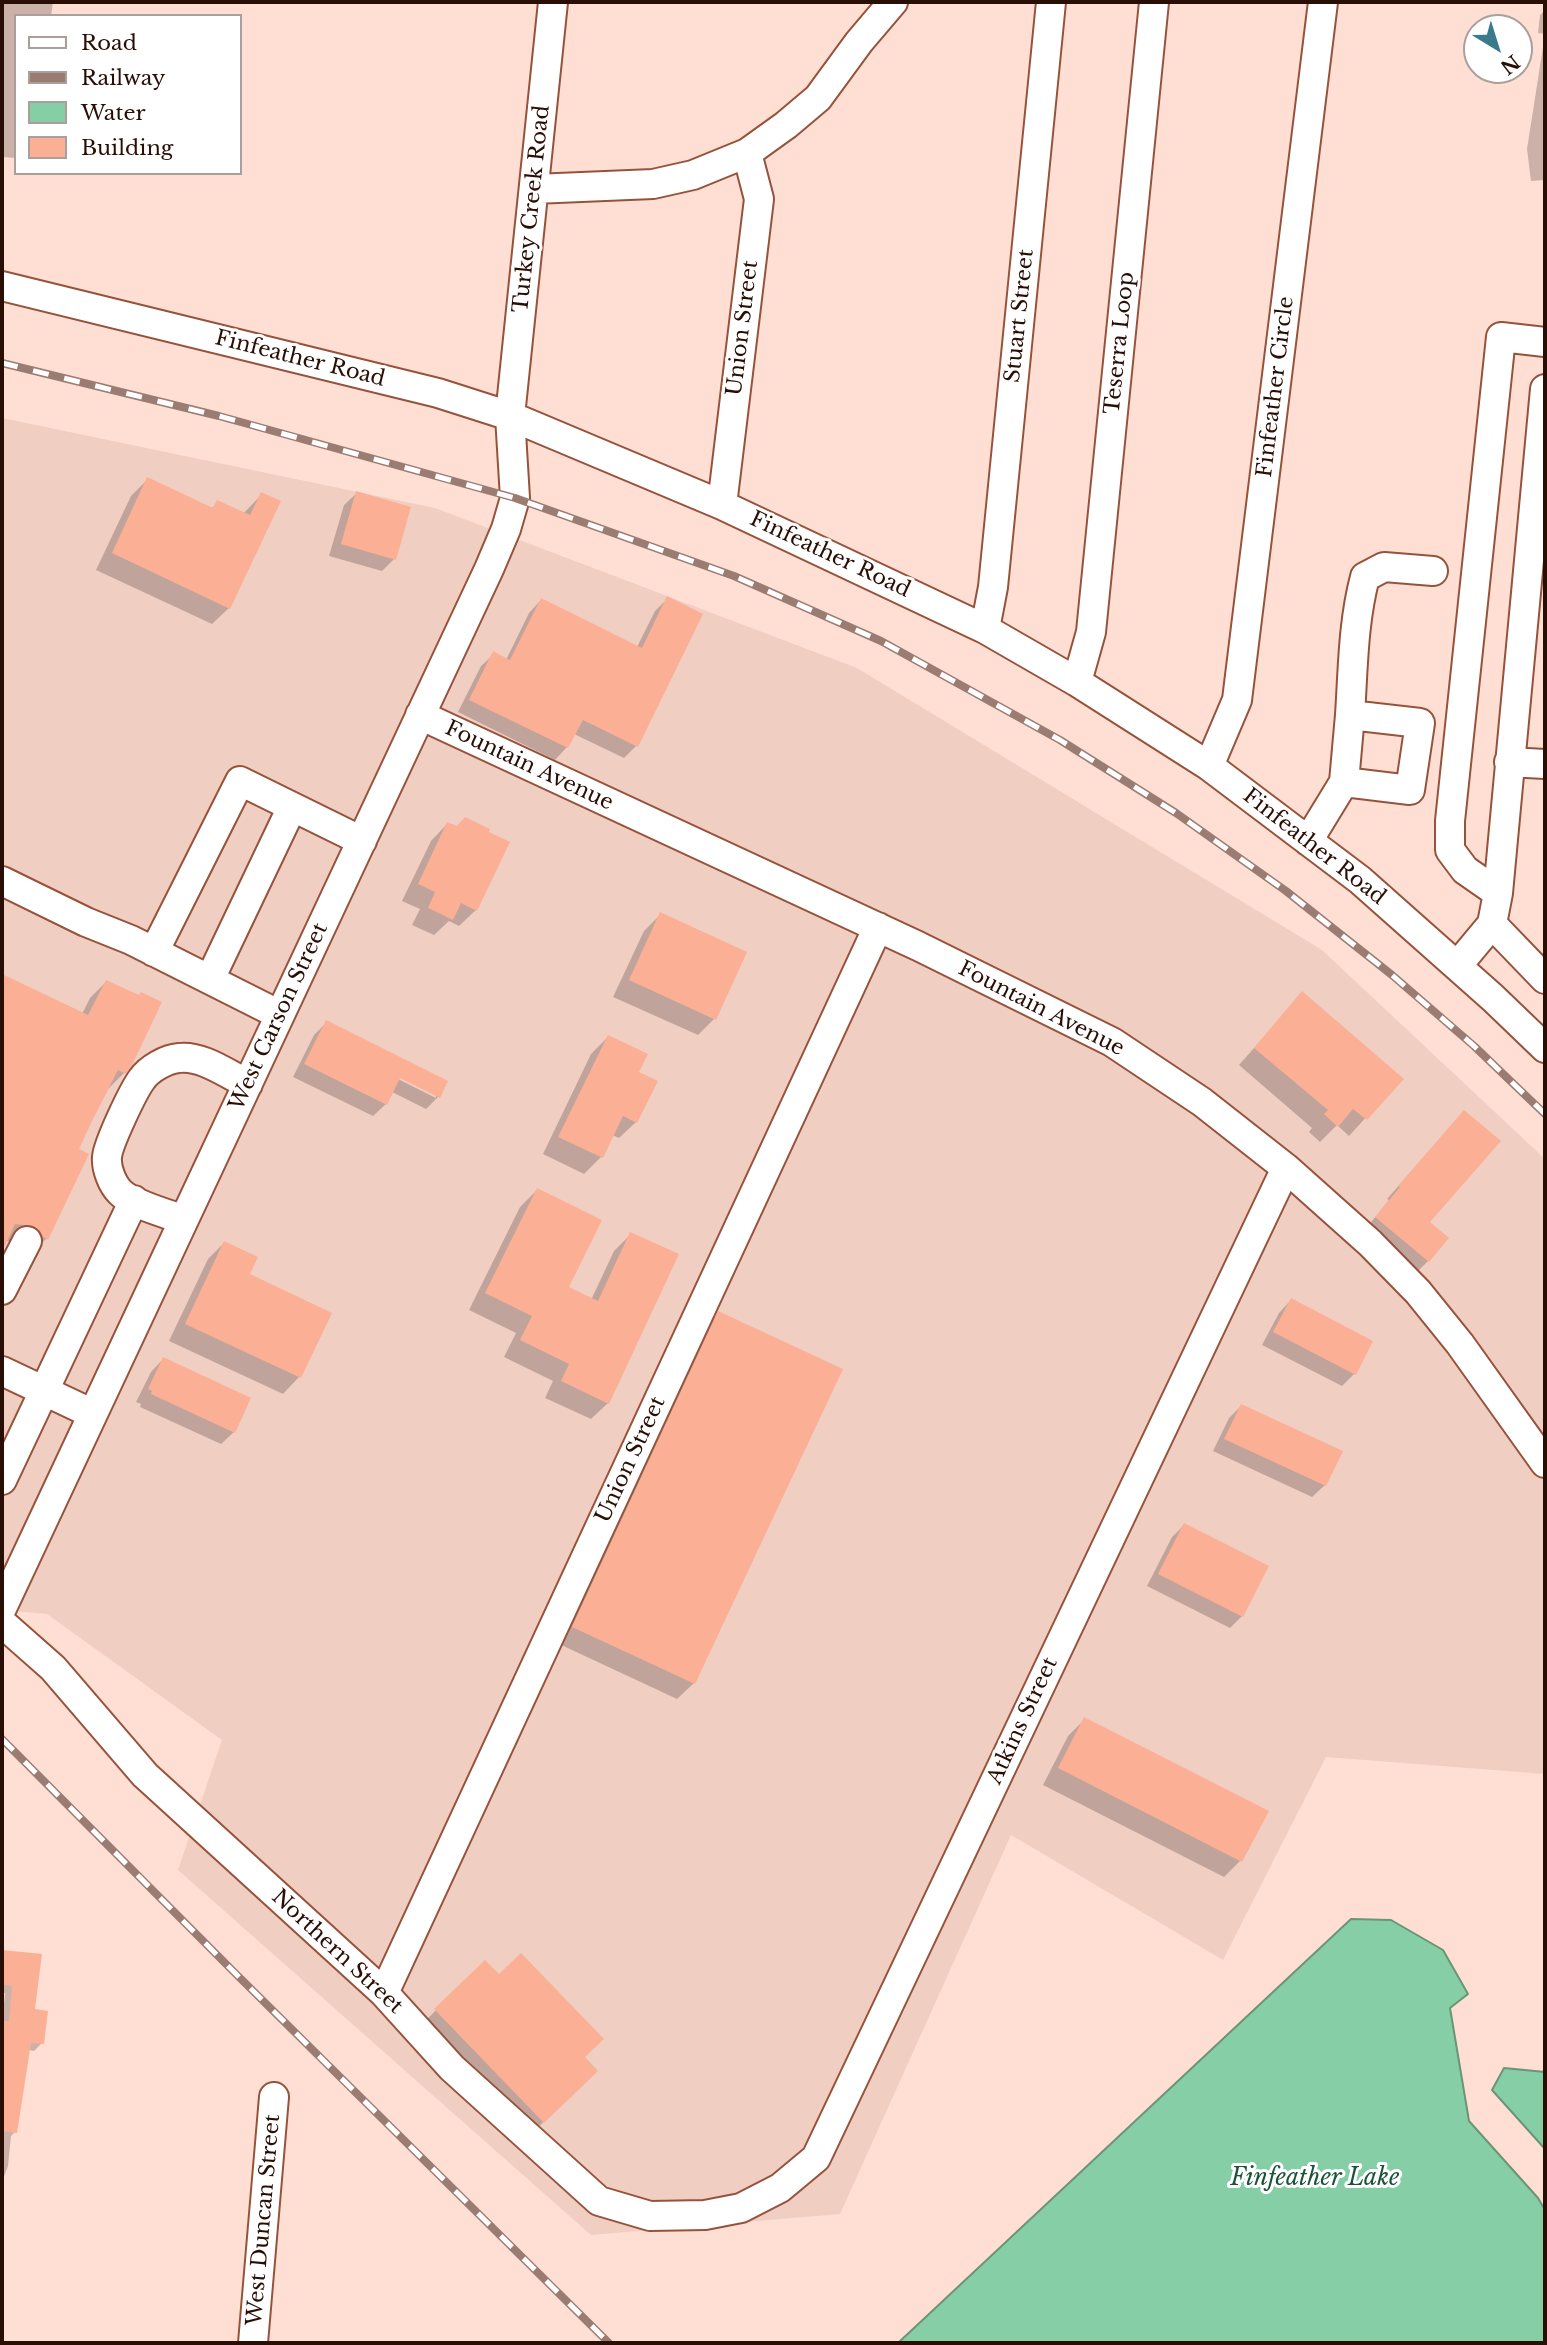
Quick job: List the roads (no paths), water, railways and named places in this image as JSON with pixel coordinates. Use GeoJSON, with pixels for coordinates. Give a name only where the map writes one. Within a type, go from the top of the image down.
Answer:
{"type":"FeatureCollection","features":[{"type":"Feature","properties":{"kind":"street","name":"Turkey Creek Road"},"geometry":{"type":"LineString","coordinates":[[510,416],[553,2]]}},
{"type":"Feature","properties":{"kind":"street"},"geometry":{"type":"LineString","coordinates":[[534,189],[653,184],[693,175],[747,153],[818,98],[859,42],[893,2]]}},
{"type":"Feature","properties":{"kind":"street","name":"Stuart Street"},"geometry":{"type":"LineString","coordinates":[[985,629],[993,587],[1051,2]]}},
{"type":"Feature","properties":{"kind":"street","name":"Teserra Loop"},"geometry":{"type":"LineString","coordinates":[[1077,682],[1091,632],[1154,2]]}},
{"type":"Feature","properties":{"kind":"street","name":"Finfeather Circle"},"geometry":{"type":"LineString","coordinates":[[1209,766],[1237,700],[1323,2]]}},
{"type":"Feature","properties":{"kind":"street","name":"Union Street"},"geometry":{"type":"LineString","coordinates":[[722,505],[759,199],[747,153]]}},
{"type":"Feature","properties":{"kind":"street","name":"Finfeather Road"},"geometry":{"type":"LineString","coordinates":[[2,286],[438,393],[510,416],[722,505],[985,629],[1077,682],[1209,766],[1360,880],[1545,1048]]}},
{"type":"Feature","properties":{"kind":"street"},"geometry":{"type":"LineString","coordinates":[[1498,893],[1465,870],[1450,850],[1450,821],[1501,337],[1545,342]]}},
{"type":"Feature","properties":{"kind":"street"},"geometry":{"type":"LineString","coordinates":[[1544,403],[1539,521],[1509,762],[1498,893],[1500,932],[1545,979]]}},
{"type":"Feature","properties":{"kind":"street","name":"West Carson Street"},"geometry":{"type":"LineString","coordinates":[[2,1608],[489,569],[515,499],[510,416]]}},
{"type":"Feature","properties":{"kind":"street"},"geometry":{"type":"LineString","coordinates":[[1308,841],[1344,782],[1358,602],[1365,578],[1384,567],[1433,571]]}},
{"type":"Feature","properties":{"kind":"street","name":"Fountain Avenue"},"geometry":{"type":"LineString","coordinates":[[421,715],[878,927],[1112,1042],[1202,1102],[1286,1168],[1370,1242],[1418,1292],[1460,1344],[1545,1463]]}},
{"type":"Feature","properties":{"kind":"street"},"geometry":{"type":"LineString","coordinates":[[1344,782],[1410,790],[1420,723],[1350,715]]}},
{"type":"Feature","properties":{"kind":"street"},"geometry":{"type":"LineString","coordinates":[[1509,762],[1545,764]]}},
{"type":"Feature","properties":{"kind":"street"},"geometry":{"type":"LineString","coordinates":[[154,952],[240,782],[362,841]]}},
{"type":"Feature","properties":{"kind":"street"},"geometry":{"type":"LineString","coordinates":[[210,979],[292,807]]}},
{"type":"Feature","properties":{"kind":"street"},"geometry":{"type":"LineString","coordinates":[[2,881],[280,1015]]}},
{"type":"Feature","properties":{"kind":"street","name":"Union Street"},"geometry":{"type":"LineString","coordinates":[[384,1993],[878,927]]}},
{"type":"Feature","properties":{"kind":"street"},"geometry":{"type":"LineString","coordinates":[[1457,966],[1500,932]]}},
{"type":"Feature","properties":{"kind":"street"},"geometry":{"type":"LineString","coordinates":[[184,1220],[120,1192],[111,1177],[107,1161],[108,1148],[142,1079],[154,1068],[175,1058],[192,1057],[248,1083]]}},
{"type":"Feature","properties":{"kind":"street","name":"Atkins Street"},"geometry":{"type":"LineString","coordinates":[[705,2215],[741,2208],[780,2188],[816,2158],[1286,1168]]}},
{"type":"Feature","properties":{"kind":"street"},"geometry":{"type":"LineString","coordinates":[[2,1480],[134,1200]]}},
{"type":"Feature","properties":{"kind":"street"},"geometry":{"type":"LineString","coordinates":[[2,1290],[27,1241]]}},
{"type":"Feature","properties":{"kind":"street"},"geometry":{"type":"LineString","coordinates":[[3,1375],[93,1414]]}},
{"type":"Feature","properties":{"kind":"street","name":"Northern Street"},"geometry":{"type":"LineString","coordinates":[[2,1623],[53,1668],[145,1775],[384,1993],[452,2068],[599,2201],[650,2216],[705,2215]]}},
{"type":"Feature","properties":{"kind":"street","name":"West Duncan Street"},"geometry":{"type":"LineString","coordinates":[[253,2343],[274,2097]]}},
{"type":"Feature","properties":{"kind":"water","name":"Finfeather Lake"},"geometry":{"type":"Polygon","coordinates":[[[1351,1919],[1391,1920],[1443,1950],[1468,1994],[1450,2008],[1469,2121],[1538,2198],[1545,2210],[1545,2343],[898,2343],[1351,1919]]]}},
{"type":"Feature","properties":{"kind":"water"},"geometry":{"type":"Polygon","coordinates":[[[1504,2068],[1545,2072],[1545,2149],[1492,2090],[1504,2068]]]}},
{"type":"Feature","properties":{"kind":"railway"},"geometry":{"type":"LineString","coordinates":[[2,363],[219,416],[515,498],[734,576],[881,641],[1060,740],[1176,813],[1286,891],[1392,975],[1474,1046],[1545,1114]]}},
{"type":"Feature","properties":{"kind":"railway"},"geometry":{"type":"LineString","coordinates":[[2,1739],[609,2343]]}}]}
